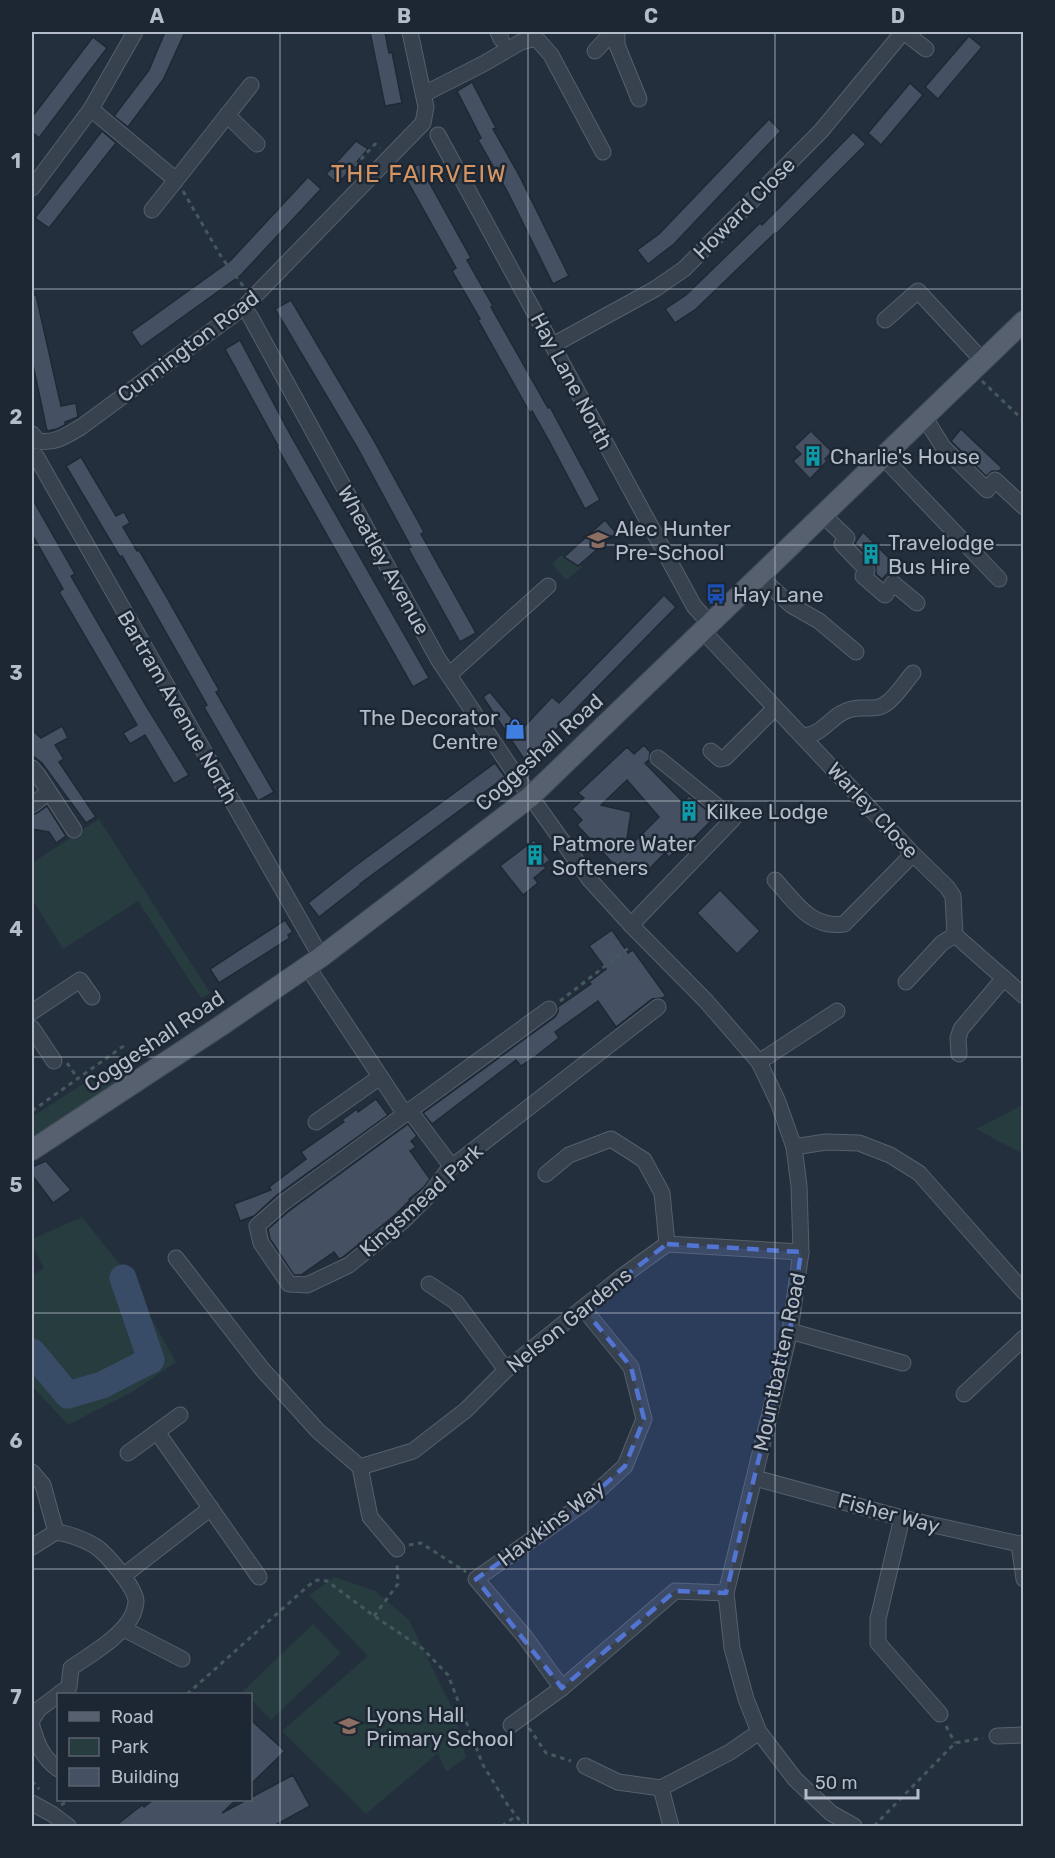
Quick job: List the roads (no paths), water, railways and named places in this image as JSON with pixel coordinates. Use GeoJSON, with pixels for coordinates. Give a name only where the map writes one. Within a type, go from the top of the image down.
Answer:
{"type":"FeatureCollection","features":[{"type":"Feature","properties":{"kind":"main road","name":"Coggeshall Road"},"geometry":{"type":"LineString","coordinates":[[32,1150],[222,1025],[314,961],[530,797],[824,516],[1023,321]]}},
{"type":"Feature","properties":{"kind":"street"},"geometry":{"type":"LineString","coordinates":[[32,188],[91,109],[135,32]]}},
{"type":"Feature","properties":{"kind":"street"},"geometry":{"type":"LineString","coordinates":[[410,32],[424,94],[521,42],[536,38],[550,55],[603,152]]}},
{"type":"Feature","properties":{"kind":"street"},"geometry":{"type":"LineString","coordinates":[[595,51],[615,32]]}},
{"type":"Feature","properties":{"kind":"street"},"geometry":{"type":"LineString","coordinates":[[615,32],[617,45],[639,99]]}},
{"type":"Feature","properties":{"kind":"street"},"geometry":{"type":"LineString","coordinates":[[904,32],[926,49]]}},
{"type":"Feature","properties":{"kind":"street","name":"Howard Close"},"geometry":{"type":"LineString","coordinates":[[553,345],[655,289],[684,269],[821,131],[904,32]]}},
{"type":"Feature","properties":{"kind":"street"},"geometry":{"type":"LineString","coordinates":[[152,210],[251,85]]}},
{"type":"Feature","properties":{"kind":"street","name":"Cunnington Road"},"geometry":{"type":"LineString","coordinates":[[34,447],[59,439],[81,427],[223,324],[253,298],[423,123],[426,116],[424,94]]}},
{"type":"Feature","properties":{"kind":"street"},"geometry":{"type":"LineString","coordinates":[[91,109],[176,180]]}},
{"type":"Feature","properties":{"kind":"street"},"geometry":{"type":"LineString","coordinates":[[227,115],[257,144]]}},
{"type":"Feature","properties":{"kind":"street","name":"Hay Lane North"},"geometry":{"type":"LineString","coordinates":[[438,135],[706,628]]}},
{"type":"Feature","properties":{"kind":"street"},"geometry":{"type":"LineString","coordinates":[[885,320],[918,291],[978,367]]}},
{"type":"Feature","properties":{"kind":"street","name":"Wheatley Avenue"},"geometry":{"type":"LineString","coordinates":[[250,316],[438,659],[530,797]]}},
{"type":"Feature","properties":{"kind":"street"},"geometry":{"type":"LineString","coordinates":[[925,418],[943,447],[987,490],[995,480],[1023,507]]}},
{"type":"Feature","properties":{"kind":"street","name":"Bartram Avenue North"},"geometry":{"type":"LineString","coordinates":[[34,447],[314,961]]}},
{"type":"Feature","properties":{"kind":"street"},"geometry":{"type":"LineString","coordinates":[[884,458],[999,579]]}},
{"type":"Feature","properties":{"kind":"street"},"geometry":{"type":"LineString","coordinates":[[824,516],[847,538],[842,544],[867,570],[863,576],[885,595],[893,582],[917,603]]}},
{"type":"Feature","properties":{"kind":"street"},"geometry":{"type":"LineString","coordinates":[[760,577],[791,605],[819,621],[856,652]]}},
{"type":"Feature","properties":{"kind":"street"},"geometry":{"type":"LineString","coordinates":[[449,675],[548,586]]}},
{"type":"Feature","properties":{"kind":"street","name":"Warley Close"},"geometry":{"type":"LineString","coordinates":[[706,628],[775,708],[947,887],[952,896],[955,935]]}},
{"type":"Feature","properties":{"kind":"street"},"geometry":{"type":"LineString","coordinates":[[804,736],[819,733],[840,714],[852,708],[873,709],[889,702],[913,673]]}},
{"type":"Feature","properties":{"kind":"street"},"geometry":{"type":"LineString","coordinates":[[711,751],[720,759],[725,758],[775,708]]}},
{"type":"Feature","properties":{"kind":"street"},"geometry":{"type":"LineString","coordinates":[[631,925],[733,819],[658,758]]}},
{"type":"Feature","properties":{"kind":"street"},"geometry":{"type":"LineString","coordinates":[[32,768],[74,830]]}},
{"type":"Feature","properties":{"kind":"street"},"geometry":{"type":"LineString","coordinates":[[32,806],[49,792]]}},
{"type":"Feature","properties":{"kind":"street","name":"Mountbatten Road"},"geometry":{"type":"LineString","coordinates":[[530,797],[590,880],[706,1001],[759,1062],[778,1102],[794,1147],[799,1186],[801,1252],[790,1331],[726,1593],[732,1648],[746,1699],[759,1732],[795,1779],[831,1813],[854,1827]]}},
{"type":"Feature","properties":{"kind":"street"},"geometry":{"type":"LineString","coordinates":[[775,880],[814,920],[831,926],[844,924],[914,854]]}},
{"type":"Feature","properties":{"kind":"street"},"geometry":{"type":"LineString","coordinates":[[906,982],[942,943],[955,935],[1023,996]]}},
{"type":"Feature","properties":{"kind":"street"},"geometry":{"type":"LineString","coordinates":[[314,961],[380,1077],[452,1167]]}},
{"type":"Feature","properties":{"kind":"street"},"geometry":{"type":"LineString","coordinates":[[958,1054],[958,1038],[961,1029],[1004,978]]}},
{"type":"Feature","properties":{"kind":"street"},"geometry":{"type":"LineString","coordinates":[[32,1012],[80,980],[92,997]]}},
{"type":"Feature","properties":{"kind":"street","name":"Kingsmead Park"},"geometry":{"type":"LineString","coordinates":[[408,1112],[283,1203],[257,1226],[261,1243],[289,1284],[307,1285],[349,1265],[402,1222],[431,1193],[452,1167],[658,1007]]}},
{"type":"Feature","properties":{"kind":"street"},"geometry":{"type":"LineString","coordinates":[[408,1112],[549,1009]]}},
{"type":"Feature","properties":{"kind":"street"},"geometry":{"type":"LineString","coordinates":[[759,1062],[837,1011]]}},
{"type":"Feature","properties":{"kind":"street"},"geometry":{"type":"LineString","coordinates":[[32,1028],[54,1061]]}},
{"type":"Feature","properties":{"kind":"street"},"geometry":{"type":"LineString","coordinates":[[316,1122],[380,1077]]}},
{"type":"Feature","properties":{"kind":"street"},"geometry":{"type":"LineString","coordinates":[[546,1174],[569,1155],[610,1139],[644,1160],[662,1193],[667,1244],[801,1252]]}},
{"type":"Feature","properties":{"kind":"street"},"geometry":{"type":"LineString","coordinates":[[794,1147],[826,1142],[859,1143],[890,1155],[919,1173],[1023,1292]]}},
{"type":"Feature","properties":{"kind":"street","name":"Nelson Gardens"},"geometry":{"type":"LineString","coordinates":[[360,1467],[413,1451],[466,1410],[506,1370],[667,1244]]}},
{"type":"Feature","properties":{"kind":"street"},"geometry":{"type":"LineString","coordinates":[[176,1258],[262,1369],[318,1431],[360,1467],[370,1517],[397,1549]]}},
{"type":"Feature","properties":{"kind":"street"},"geometry":{"type":"LineString","coordinates":[[429,1284],[456,1302],[506,1370]]}},
{"type":"Feature","properties":{"kind":"street","name":"Hawkins Way"},"geometry":{"type":"LineString","coordinates":[[562,1688],[525,1637],[476,1579],[587,1501],[625,1466],[644,1419],[631,1367],[584,1308]]}},
{"type":"Feature","properties":{"kind":"street"},"geometry":{"type":"LineString","coordinates":[[790,1331],[903,1363]]}},
{"type":"Feature","properties":{"kind":"street"},"geometry":{"type":"LineString","coordinates":[[964,1394],[1023,1338]]}},
{"type":"Feature","properties":{"kind":"street"},"geometry":{"type":"LineString","coordinates":[[128,1453],[180,1415]]}},
{"type":"Feature","properties":{"kind":"street"},"geometry":{"type":"LineString","coordinates":[[157,1432],[259,1577]]}},
{"type":"Feature","properties":{"kind":"street"},"geometry":{"type":"LineString","coordinates":[[32,1472],[43,1485],[56,1532]]}},
{"type":"Feature","properties":{"kind":"street","name":"Fisher Way"},"geometry":{"type":"LineString","coordinates":[[755,1478],[902,1518],[1021,1544]]}},
{"type":"Feature","properties":{"kind":"street"},"geometry":{"type":"LineString","coordinates":[[123,1576],[211,1508]]}},
{"type":"Feature","properties":{"kind":"street"},"geometry":{"type":"LineString","coordinates":[[902,1518],[878,1619],[878,1642],[940,1714]]}},
{"type":"Feature","properties":{"kind":"street"},"geometry":{"type":"LineString","coordinates":[[32,1547],[56,1532],[71,1535],[97,1547],[123,1576],[136,1600],[134,1613],[124,1629],[71,1668],[69,1687],[62,1693]]}},
{"type":"Feature","properties":{"kind":"street"},"geometry":{"type":"LineString","coordinates":[[1021,1544],[1023,1579]]}},
{"type":"Feature","properties":{"kind":"street"},"geometry":{"type":"LineString","coordinates":[[516,1721],[562,1688],[675,1591],[726,1593]]}},
{"type":"Feature","properties":{"kind":"street"},"geometry":{"type":"LineString","coordinates":[[124,1629],[182,1659]]}},
{"type":"Feature","properties":{"kind":"street"},"geometry":{"type":"LineString","coordinates":[[32,1720],[39,1709],[57,1696]]}},
{"type":"Feature","properties":{"kind":"street"},"geometry":{"type":"LineString","coordinates":[[32,1726],[45,1758],[57,1768]]}},
{"type":"Feature","properties":{"kind":"street"},"geometry":{"type":"LineString","coordinates":[[585,1766],[618,1782],[661,1788],[730,1752],[759,1732]]}},
{"type":"Feature","properties":{"kind":"street"},"geometry":{"type":"LineString","coordinates":[[997,1736],[1023,1735]]}},
{"type":"Feature","properties":{"kind":"street"},"geometry":{"type":"LineString","coordinates":[[661,1788],[671,1827]]}},
{"type":"Feature","properties":{"kind":"street"},"geometry":{"type":"LineString","coordinates":[[32,1803],[52,1814],[68,1827]]}},
{"type":"Feature","properties":{"kind":"waterway"},"geometry":{"type":"LineString","coordinates":[[32,1352],[68,1395],[102,1385],[151,1360],[123,1278]]}},
{"type":"Feature","properties":{"kind":"place","name":"Charlie's House"},"geometry":{"type":"Point","coordinates":[813,456]}},
{"type":"Feature","properties":{"kind":"place","name":"Alec Hunter Pre-School"},"geometry":{"type":"Point","coordinates":[598,540]}},
{"type":"Feature","properties":{"kind":"place","name":"Travelodge Bus Hire"},"geometry":{"type":"Point","coordinates":[871,554]}},
{"type":"Feature","properties":{"kind":"place","name":"Hay Lane"},"geometry":{"type":"Point","coordinates":[716,594]}},
{"type":"Feature","properties":{"kind":"place","name":"The Decorator Centre"},"geometry":{"type":"Point","coordinates":[515,729]}},
{"type":"Feature","properties":{"kind":"place","name":"Kilkee Lodge"},"geometry":{"type":"Point","coordinates":[689,811]}},
{"type":"Feature","properties":{"kind":"place","name":"Patmore Water Softeners"},"geometry":{"type":"Point","coordinates":[535,855]}},
{"type":"Feature","properties":{"kind":"place","name":"Lyons Hall Primary School"},"geometry":{"type":"Point","coordinates":[349,1726]}},
{"type":"Feature","properties":{"kind":"district","name":"THE FAIRVEIW"},"geometry":{"type":"Point","coordinates":[419,174]}}]}
